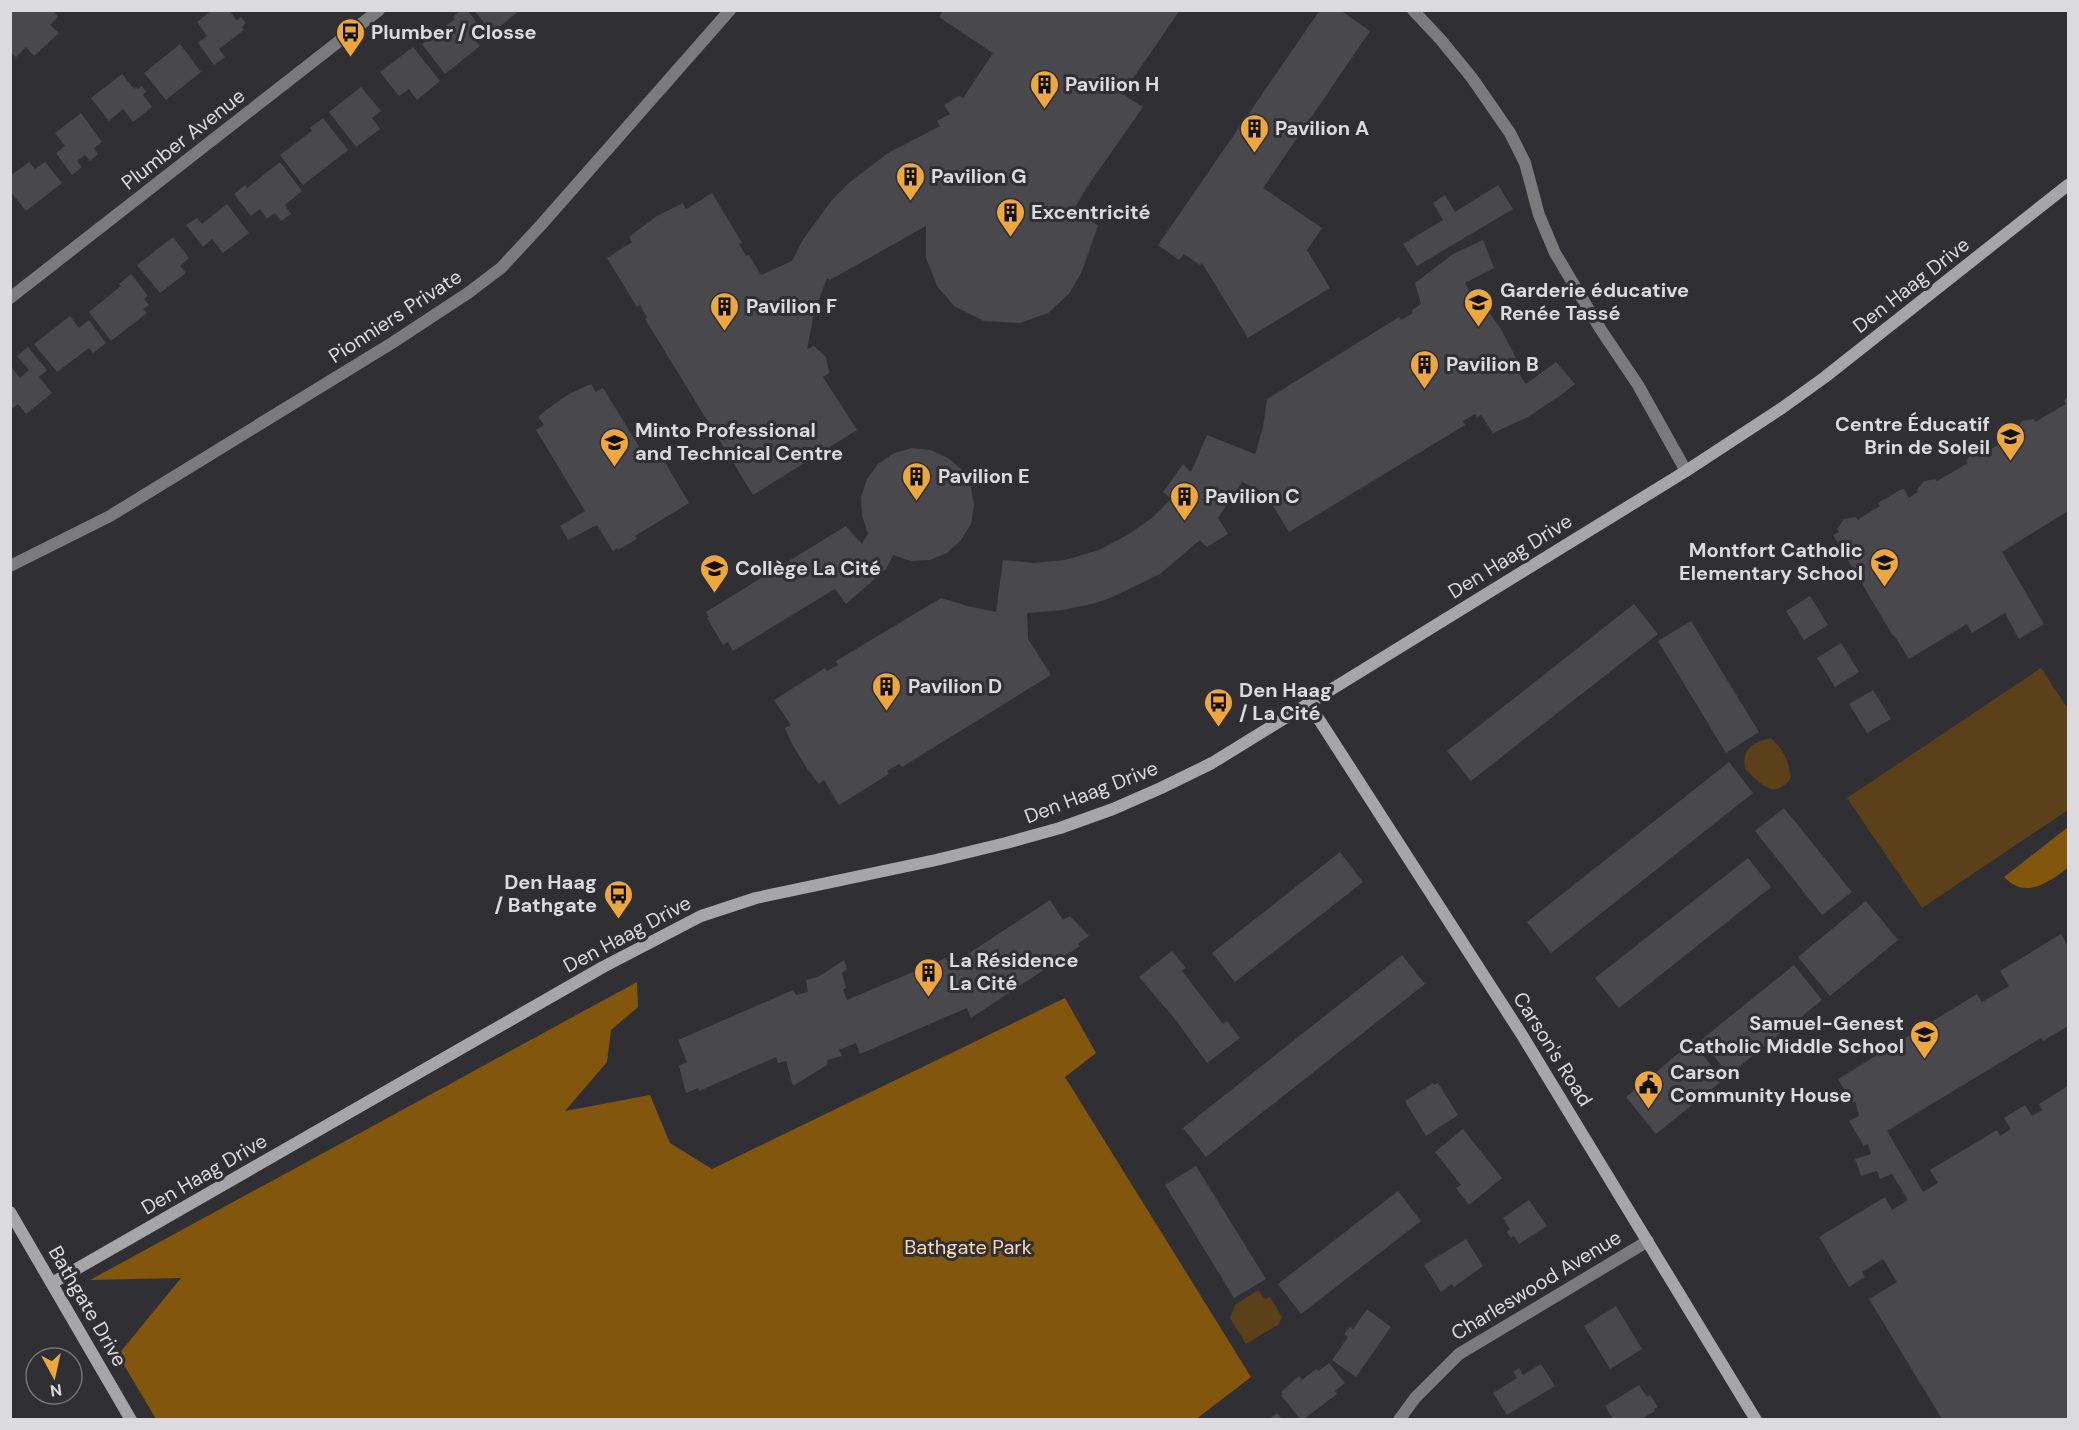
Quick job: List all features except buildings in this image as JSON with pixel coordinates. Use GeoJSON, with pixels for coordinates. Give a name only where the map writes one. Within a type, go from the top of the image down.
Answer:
{"type":"FeatureCollection","features":[{"type":"Feature","properties":{"kind":"street","name":"Pionniers Private"},"geometry":{"type":"LineString","coordinates":[[10,566],[110,516],[468,294],[501,268],[541,225],[730,10]]}},
{"type":"Feature","properties":{"kind":"street"},"geometry":{"type":"LineString","coordinates":[[1413,10],[1442,39],[1504,124],[1525,163],[1539,215],[1555,253],[1601,330],[1644,395],[1686,471]]}},
{"type":"Feature","properties":{"kind":"street","name":"Plumber Avenue"},"geometry":{"type":"LineString","coordinates":[[10,298],[374,12]]}},
{"type":"Feature","properties":{"kind":"street","name":"Den Haag Drive"},"geometry":{"type":"LineString","coordinates":[[52,1283],[603,967],[701,916],[756,898],[936,860],[1060,828],[1113,809],[1212,763],[1686,471],[1825,377],[2068,185]]}},
{"type":"Feature","properties":{"kind":"street","name":"Carson's Road"},"geometry":{"type":"LineString","coordinates":[[1309,704],[1522,1035],[1756,1419]]}},
{"type":"Feature","properties":{"kind":"street","name":"Bathgate Drive"},"geometry":{"type":"LineString","coordinates":[[10,1212],[131,1419]]}},
{"type":"Feature","properties":{"kind":"street","name":"Charleswood Avenue"},"geometry":{"type":"LineString","coordinates":[[1399,1419],[1415,1398],[1459,1354],[1648,1241]]}},
{"type":"Feature","properties":{"kind":"shaded area"},"geometry":{"type":"Polygon","coordinates":[[[2041,668],[2068,709],[2068,810],[1922,908],[1847,798],[2041,668]]]}},
{"type":"Feature","properties":{"kind":"shaded area"},"geometry":{"type":"Polygon","coordinates":[[[1770,738],[1785,755],[1791,777],[1779,788],[1773,789],[1756,780],[1745,769],[1744,762],[1747,752],[1753,745],[1770,738]]]}},
{"type":"Feature","properties":{"kind":"shaded area"},"geometry":{"type":"Polygon","coordinates":[[[1258,1290],[1265,1299],[1270,1297],[1282,1317],[1279,1324],[1246,1344],[1230,1318],[1235,1305],[1258,1290]]]}},
{"type":"Feature","properties":{"kind":"green space"},"geometry":{"type":"Polygon","coordinates":[[[2068,827],[2068,868],[2053,879],[2029,888],[2012,884],[2004,877],[2068,827]]]}},
{"type":"Feature","properties":{"kind":"green space","name":"Bathgate Park"},"geometry":{"type":"Polygon","coordinates":[[[637,982],[638,1007],[611,1030],[607,1062],[565,1111],[650,1095],[670,1143],[712,1169],[1065,998],[1096,1053],[1065,1077],[1251,1377],[1195,1420],[156,1419],[118,1355],[181,1278],[90,1280],[637,982]]]}},
{"type":"Feature","properties":{"kind":"place","name":"Plumber / Closse"},"geometry":{"type":"Point","coordinates":[350,58]}},
{"type":"Feature","properties":{"kind":"place","name":"Pavilion H"},"geometry":{"type":"Point","coordinates":[1044,110]}},
{"type":"Feature","properties":{"kind":"place","name":"Pavilion A"},"geometry":{"type":"Point","coordinates":[1254,154]}},
{"type":"Feature","properties":{"kind":"place","name":"Pavilion G"},"geometry":{"type":"Point","coordinates":[910,202]}},
{"type":"Feature","properties":{"kind":"place","name":"Excentricité"},"geometry":{"type":"Point","coordinates":[1010,238]}},
{"type":"Feature","properties":{"kind":"place","name":"Garderie éducative Renée Tassé"},"geometry":{"type":"Point","coordinates":[1479,328]}},
{"type":"Feature","properties":{"kind":"place","name":"Pavilion F"},"geometry":{"type":"Point","coordinates":[725,332]}},
{"type":"Feature","properties":{"kind":"place","name":"Pavilion B"},"geometry":{"type":"Point","coordinates":[1425,390]}},
{"type":"Feature","properties":{"kind":"place","name":"Centre Éducatif Brin de Soleil"},"geometry":{"type":"Point","coordinates":[2011,462]}},
{"type":"Feature","properties":{"kind":"place","name":"Minto Professional and Technical Centre"},"geometry":{"type":"Point","coordinates":[614,468]}},
{"type":"Feature","properties":{"kind":"place","name":"Pavilion E"},"geometry":{"type":"Point","coordinates":[917,502]}},
{"type":"Feature","properties":{"kind":"place","name":"Pavilion C"},"geometry":{"type":"Point","coordinates":[1184,522]}},
{"type":"Feature","properties":{"kind":"place","name":"Montfort Catholic Elementary School"},"geometry":{"type":"Point","coordinates":[1884,588]}},
{"type":"Feature","properties":{"kind":"place","name":"Collège La Cité"},"geometry":{"type":"Point","coordinates":[714,594]}},
{"type":"Feature","properties":{"kind":"place","name":"Pavilion D"},"geometry":{"type":"Point","coordinates":[887,712]}},
{"type":"Feature","properties":{"kind":"place","name":"Den Haag / La Cité"},"geometry":{"type":"Point","coordinates":[1218,728]}},
{"type":"Feature","properties":{"kind":"place","name":"Den Haag / Bathgate"},"geometry":{"type":"Point","coordinates":[618,920]}},
{"type":"Feature","properties":{"kind":"place","name":"La Résidence La Cité"},"geometry":{"type":"Point","coordinates":[928,998]}},
{"type":"Feature","properties":{"kind":"place","name":"Samuel-Genest Catholic Middle School"},"geometry":{"type":"Point","coordinates":[1925,1060]}},
{"type":"Feature","properties":{"kind":"place","name":"Carson Community House"},"geometry":{"type":"Point","coordinates":[1649,1110]}}]}
